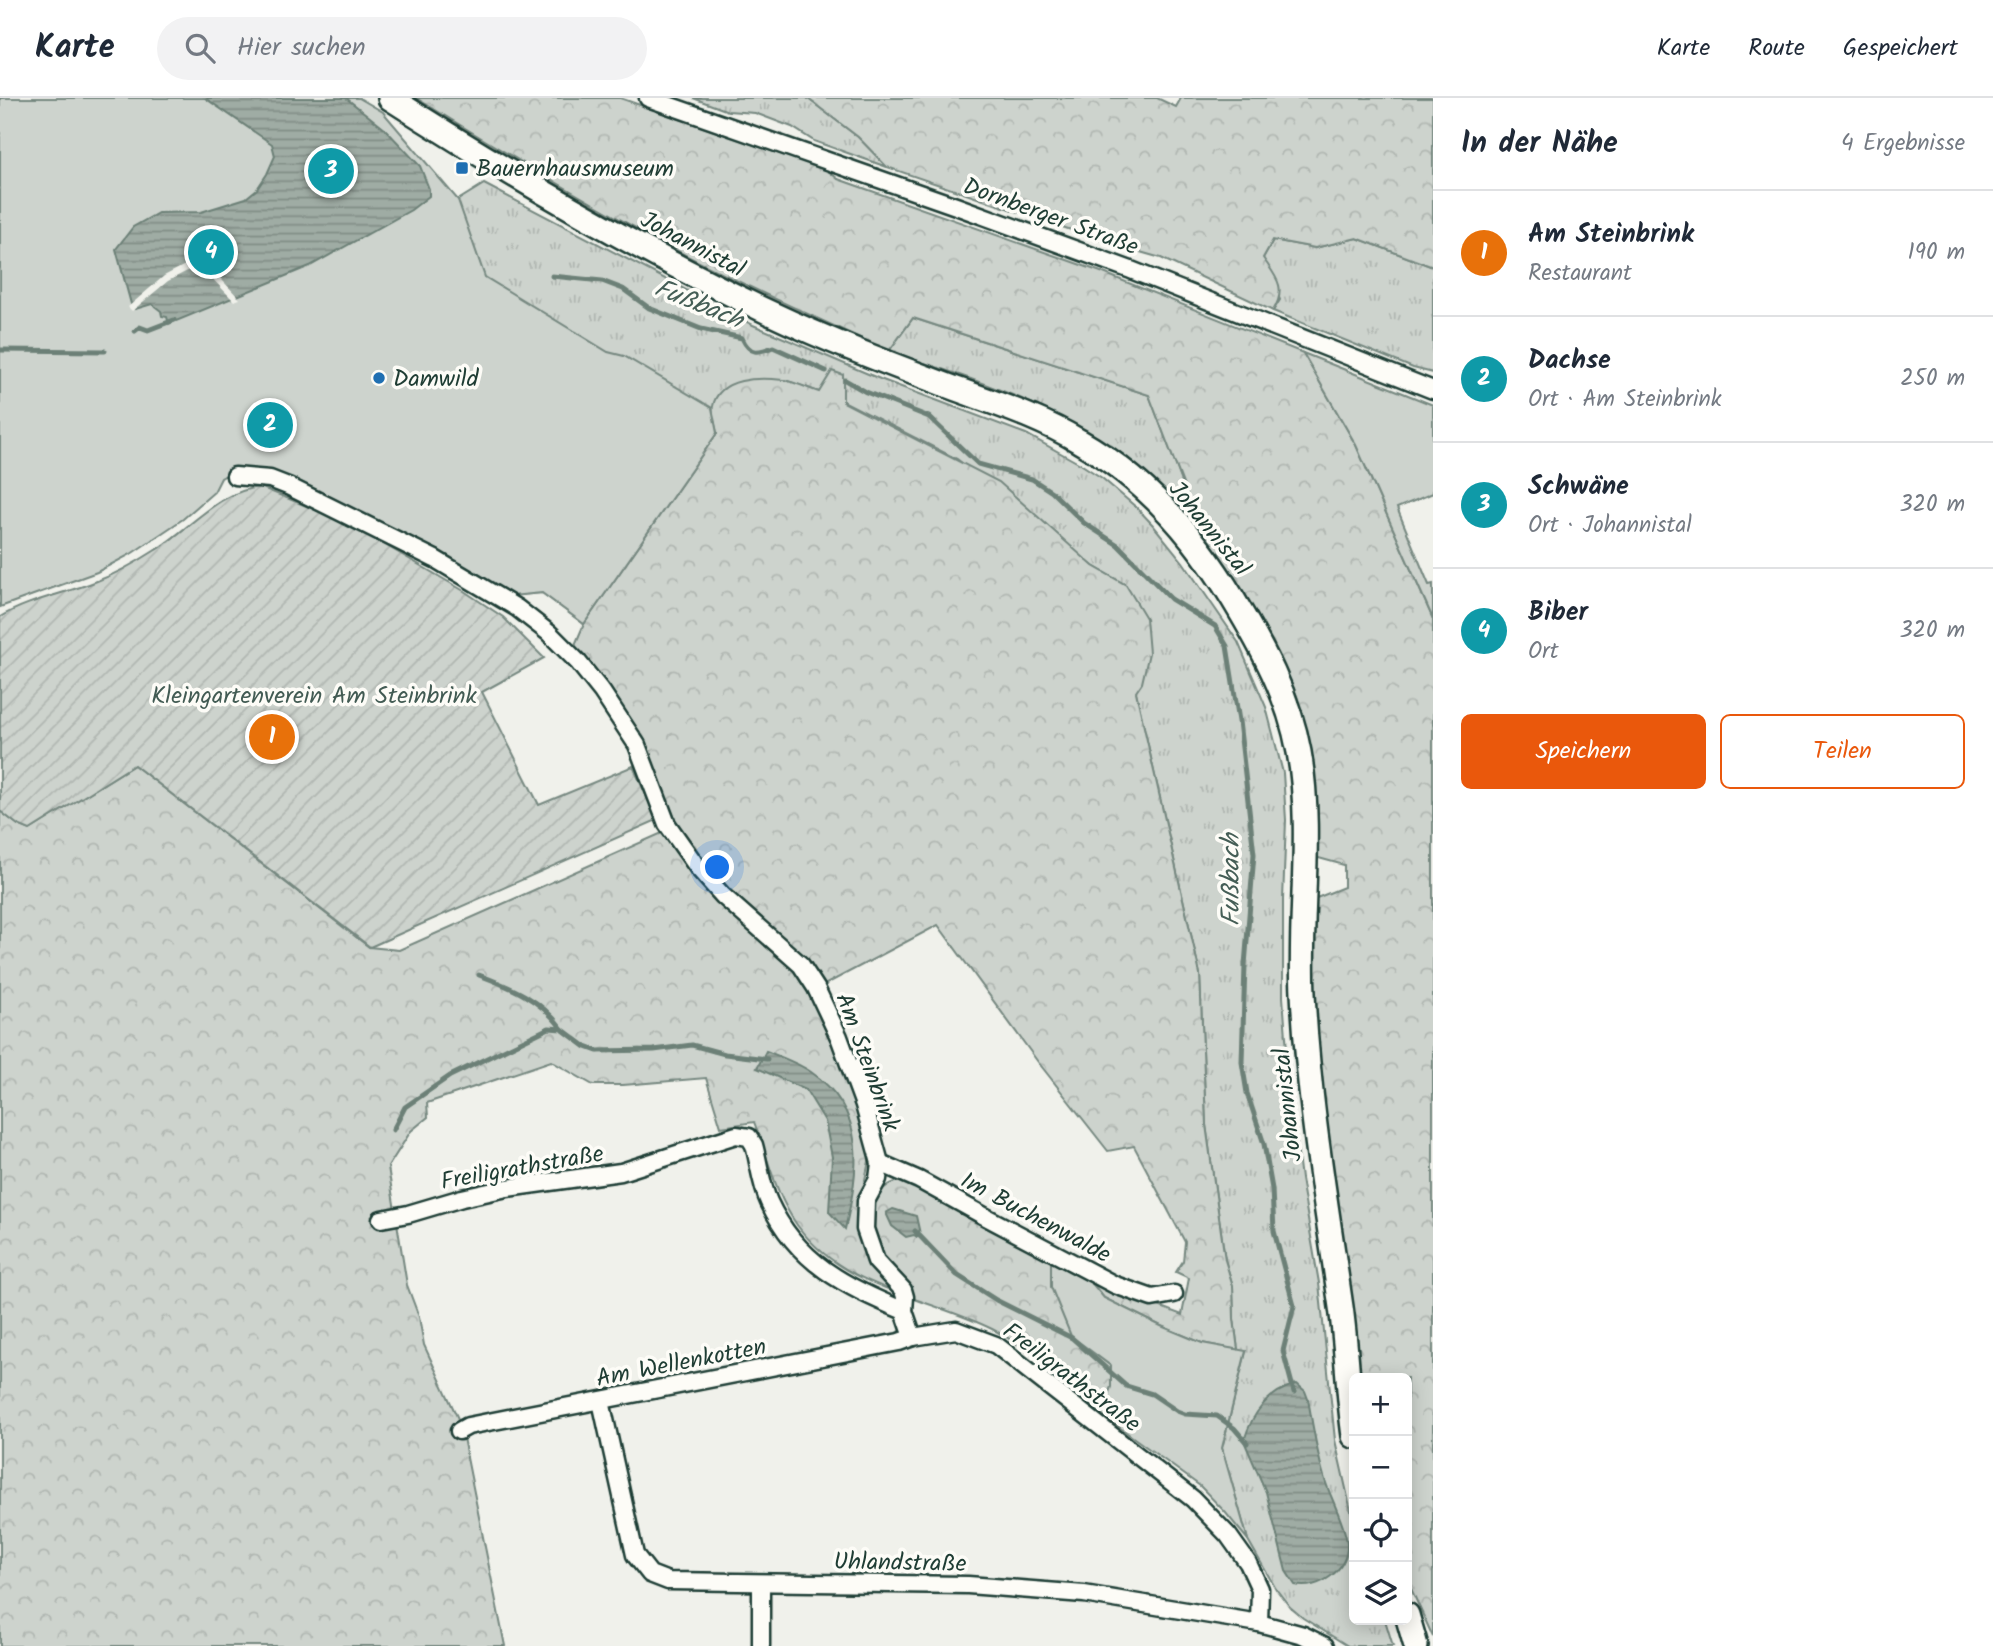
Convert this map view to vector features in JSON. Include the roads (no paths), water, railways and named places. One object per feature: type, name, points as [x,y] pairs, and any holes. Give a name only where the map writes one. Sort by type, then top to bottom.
[{"type":"main road","name":"Johannistal","points":[[390,98],[515,177],[650,252],[744,300],[849,349],[1028,416],[1077,439],[1151,495],[1176,521],[1214,570],[1271,666],[1299,751],[1303,803],[1303,987],[1306,1046],[1319,1167],[1343,1324],[1349,1385]]},
{"type":"main road","points":[[1410,1625],[1416,1646]]},
{"type":"street","name":"Dornberger Straße","points":[[648,98],[1106,261],[1433,390]]},
{"type":"street","name":"Am Steinbrink","points":[[235,476],[270,480],[288,486],[435,559],[517,608],[549,633],[578,662],[602,692],[637,745],[667,824],[698,868],[723,896],[785,948],[801,965],[816,988],[839,1037],[864,1105],[880,1163],[878,1179],[866,1201],[866,1229],[876,1261],[903,1290],[904,1311]]},
{"type":"street","name":"Freiligrathstraße","points":[[381,1219],[507,1188],[621,1172],[743,1135],[749,1137],[754,1144],[768,1200],[789,1237],[819,1268],[860,1292],[904,1311]]},
{"type":"street","name":"Im Buchenwalde","points":[[880,1163],[919,1180],[1115,1285],[1152,1298],[1174,1294]]},
{"type":"street","points":[[904,1311],[913,1337]]},
{"type":"street","name":"Freiligrathstraße","points":[[913,1337],[956,1330],[996,1345],[1193,1499],[1228,1535],[1248,1563],[1260,1589],[1259,1623]]},
{"type":"street","name":"Am Wellenkotten","points":[[459,1431],[468,1426],[913,1337]]},
{"type":"street","name":"Uhlandstraße","points":[[601,1401],[629,1539],[635,1555],[650,1574],[668,1581],[1026,1588],[1084,1594],[1259,1623],[1303,1635],[1325,1646]]},
{"type":"street","points":[[761,1583],[761,1646]]},
{"type":"waterway","name":"Fußbach","points":[[552,276],[602,281],[623,289],[649,308],[701,329],[742,338],[751,350],[773,347],[826,371]]},
{"type":"waterway","points":[[135,331],[140,327],[148,330],[174,320]]},
{"type":"waterway","points":[[0,350],[105,351]]},
{"type":"waterway","name":"Fußbach","points":[[845,380],[866,392],[929,417],[978,464],[1032,479],[1052,492],[1084,523],[1118,545],[1171,599],[1215,626],[1227,646],[1239,721],[1254,854],[1245,965],[1242,1062],[1247,1093],[1264,1144],[1272,1189],[1274,1231],[1294,1306],[1283,1351],[1294,1392]]},
{"type":"waterway","points":[[479,975],[535,1002],[562,1029]]},
{"type":"waterway","points":[[393,1130],[405,1107],[450,1076],[549,1028],[562,1029],[586,1047],[597,1051],[654,1050],[692,1045],[725,1054],[767,1059]]},
{"type":"waterway","points":[[915,1231],[957,1275],[996,1300],[1072,1338],[1126,1386],[1152,1394],[1185,1414],[1217,1416],[1234,1428],[1247,1443]]},
{"type":"place","name":"Bauernhausmuseum","points":[[462,168]]},
{"type":"place","name":"Schwäne","points":[[331,171]]},
{"type":"place","name":"Biber","points":[[211,252]]},
{"type":"place","name":"Damwild","points":[[379,378]]},
{"type":"place","name":"Dachse","points":[[270,425]]},
{"type":"place","name":"Am Steinbrink","points":[[272,737]]},
{"type":"park label","name":"Kleingartenverein Am Steinbrink","points":[[314,695]]}]
